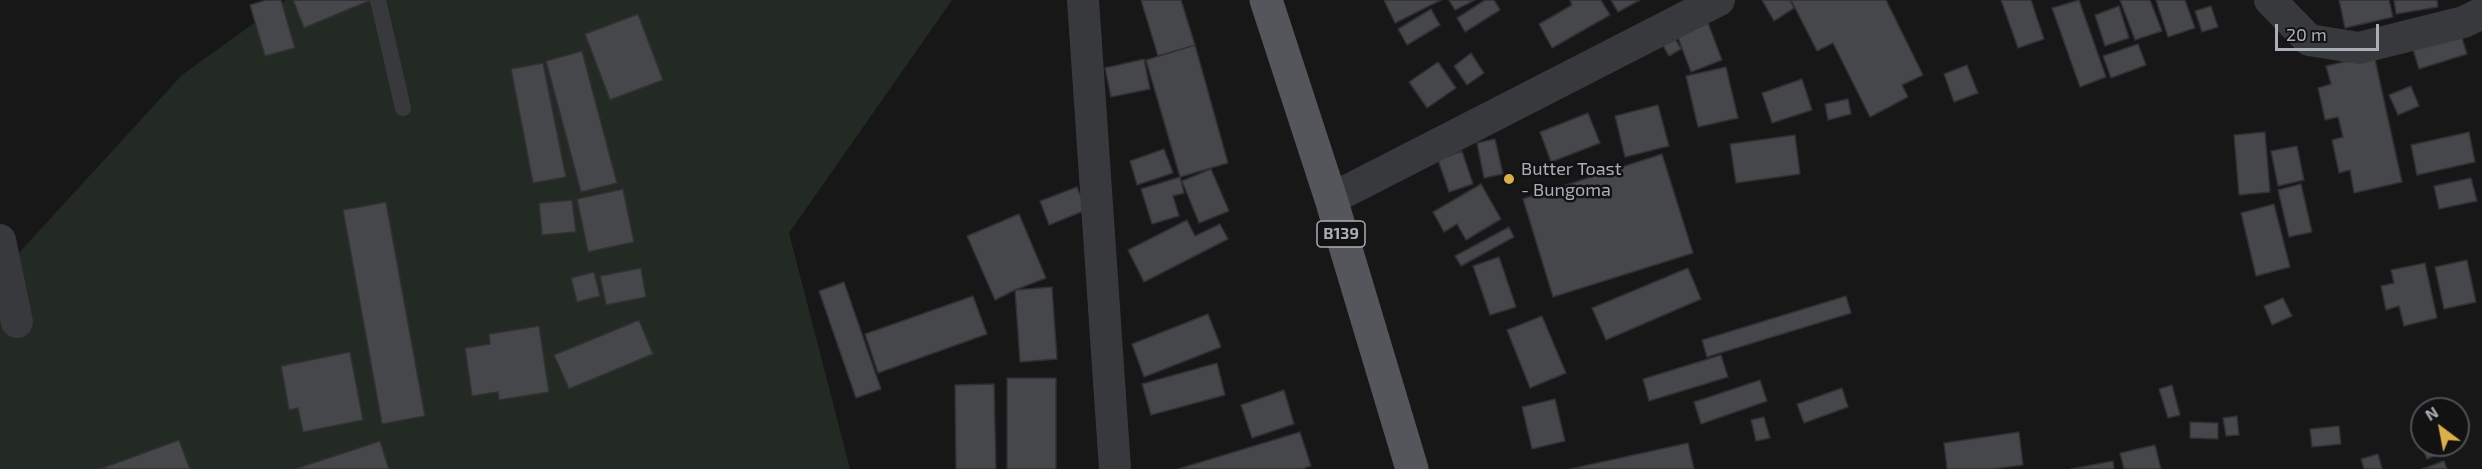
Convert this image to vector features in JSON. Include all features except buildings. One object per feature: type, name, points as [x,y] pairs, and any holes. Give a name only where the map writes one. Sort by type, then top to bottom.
[{"type":"main road","name":"B139","points":[[1266,0],[1331,199],[1412,469]]},
{"type":"street","points":[[1083,0],[1115,469]]},
{"type":"street","points":[[1331,199],[1719,0]]},
{"type":"street","points":[[2270,0],[2309,40],[2359,48],[2464,22],[2482,13]]},
{"type":"street","points":[[0,240],[17,322]]},
{"type":"lane","points":[[378,0],[403,108]]},
{"type":"shaded area","points":[[286,0],[952,0],[789,233],[850,469],[0,469],[0,290],[6,267],[182,75]]},
{"type":"place","name":"Butter Toast - Bungoma","points":[[1509,179]]}]
